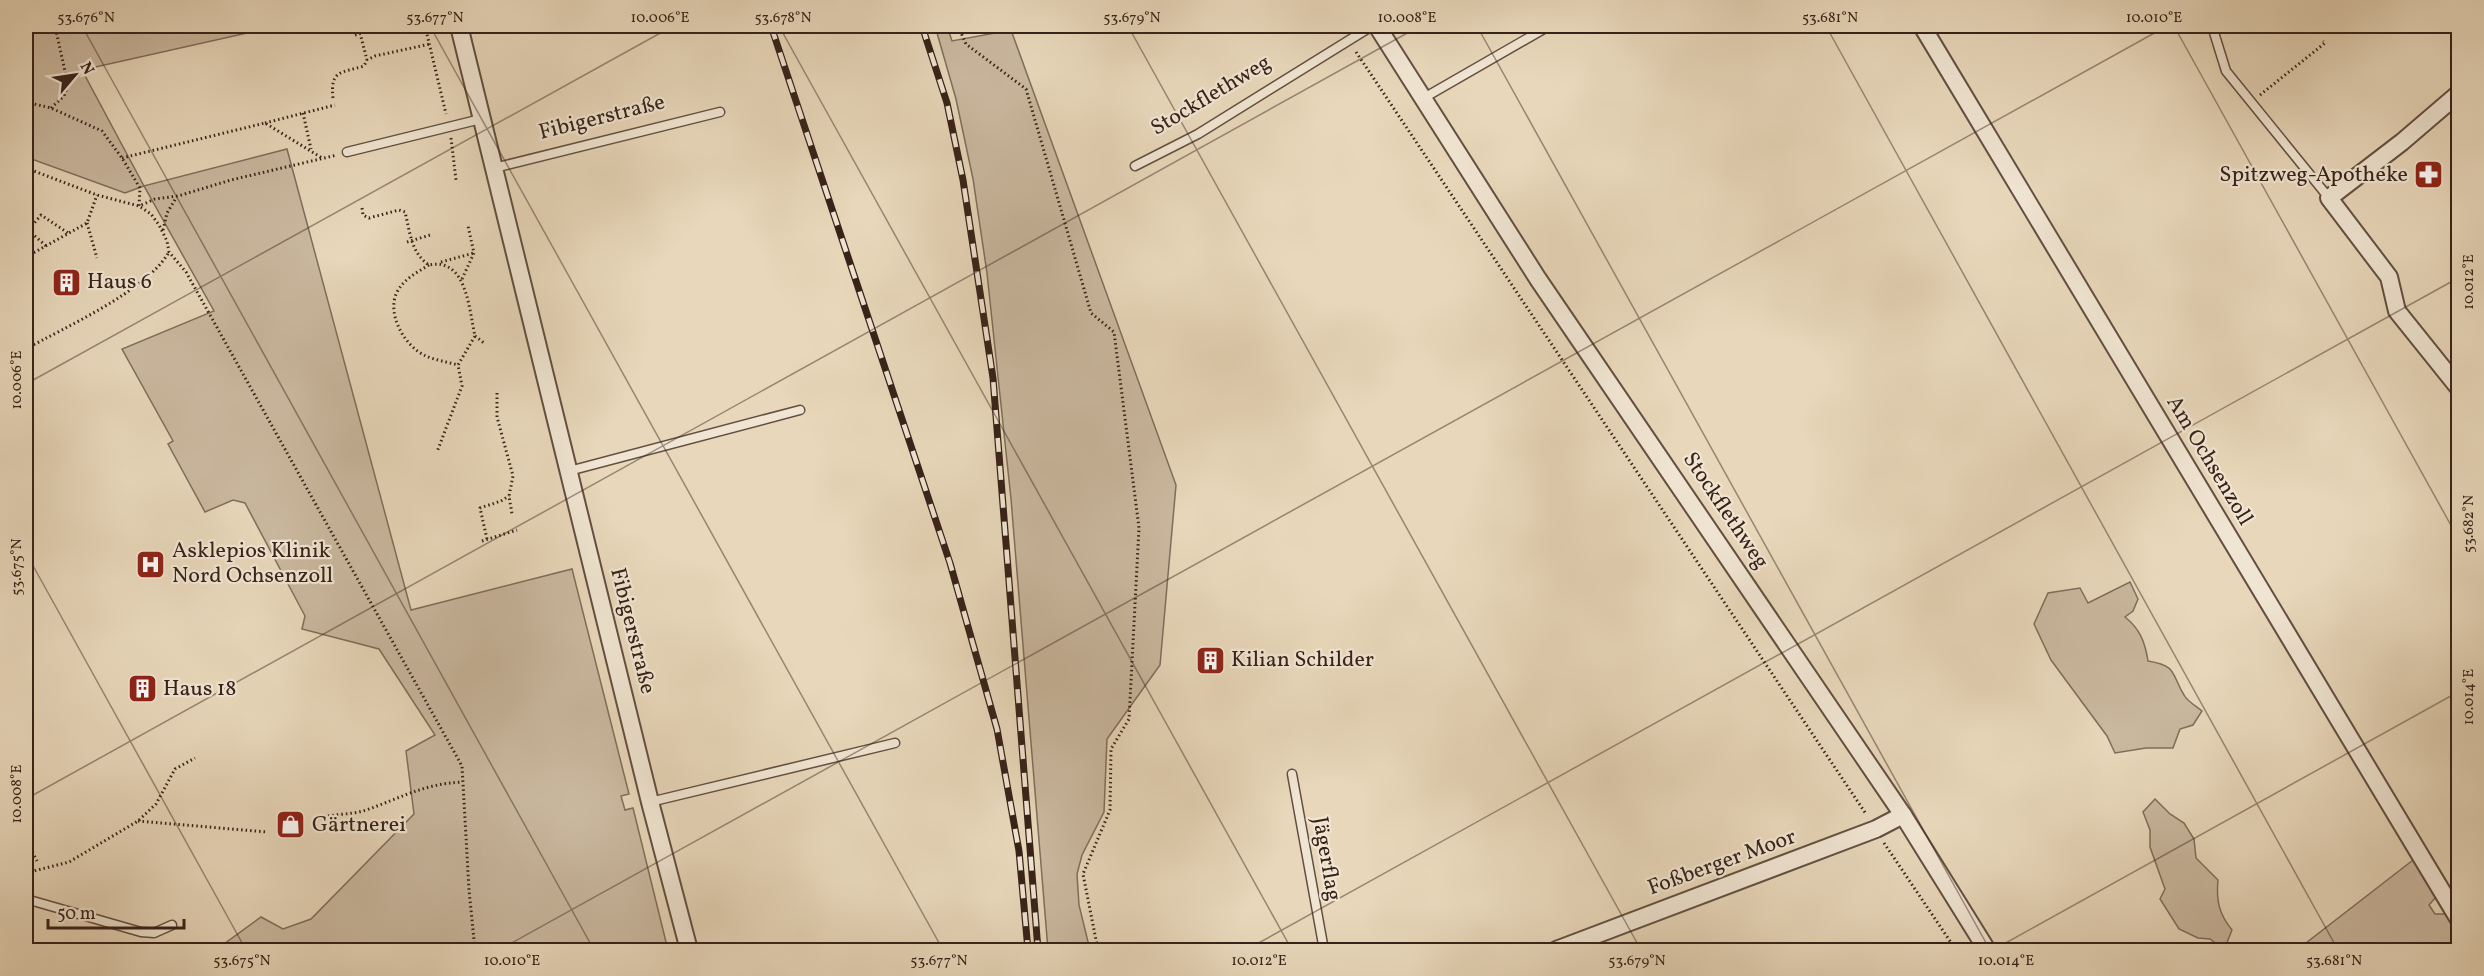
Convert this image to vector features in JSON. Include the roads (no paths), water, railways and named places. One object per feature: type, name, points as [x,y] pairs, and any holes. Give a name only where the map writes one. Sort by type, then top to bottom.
[{"type":"street","name":"Fibigerstraße","points":[[459,26],[650,802],[689,951]]},
{"type":"street","name":"Stockflethweg","points":[[1377,26],[1538,279],[1903,814],[1987,951]]},
{"type":"street","name":"Am Ochsenzoll","points":[[1922,26],[2458,918]]},
{"type":"street","points":[[2458,94],[2410,136],[2329,198],[2388,277],[2397,311],[2458,387]]},
{"type":"street","name":"Foßberger Moor","points":[[1556,951],[1584,945],[1876,830],[1903,814]]},
{"type":"lane","name":"Stockflethweg","points":[[1135,166],[1198,134],[1347,39],[1372,26]]},
{"type":"lane","points":[[1422,99],[1549,26]]},
{"type":"lane","points":[[2212,26],[2226,71],[2329,198]]},
{"type":"lane","name":"Fibigerstraße","points":[[494,168],[720,112]]},
{"type":"lane","points":[[347,152],[482,119]]},
{"type":"lane","points":[[569,471],[801,410]]},
{"type":"lane","points":[[650,802],[895,743]]},
{"type":"lane","name":"Jägerflag","points":[[1292,774],[1324,951]]},
{"type":"lane","points":[[26,899],[141,932],[154,933],[172,925]]},
{"type":"railway","points":[[771,26],[950,563],[997,729],[1019,851],[1028,950]]},
{"type":"railway","points":[[922,26],[947,103],[963,180],[993,378],[1038,950]]},
{"type":"place","name":"Spitzweg-Apotheke","points":[[2429,175]]},
{"type":"place","name":"Haus 6","points":[[66,282]]},
{"type":"place","name":"Asklepios Klinik Nord Ochsenzoll","points":[[151,564]]},
{"type":"place","name":"Kilian Schilder","points":[[1210,660]]},
{"type":"place","name":"Haus 18","points":[[142,689]]},
{"type":"place","name":"Gärtnerei","points":[[291,825]]}]
